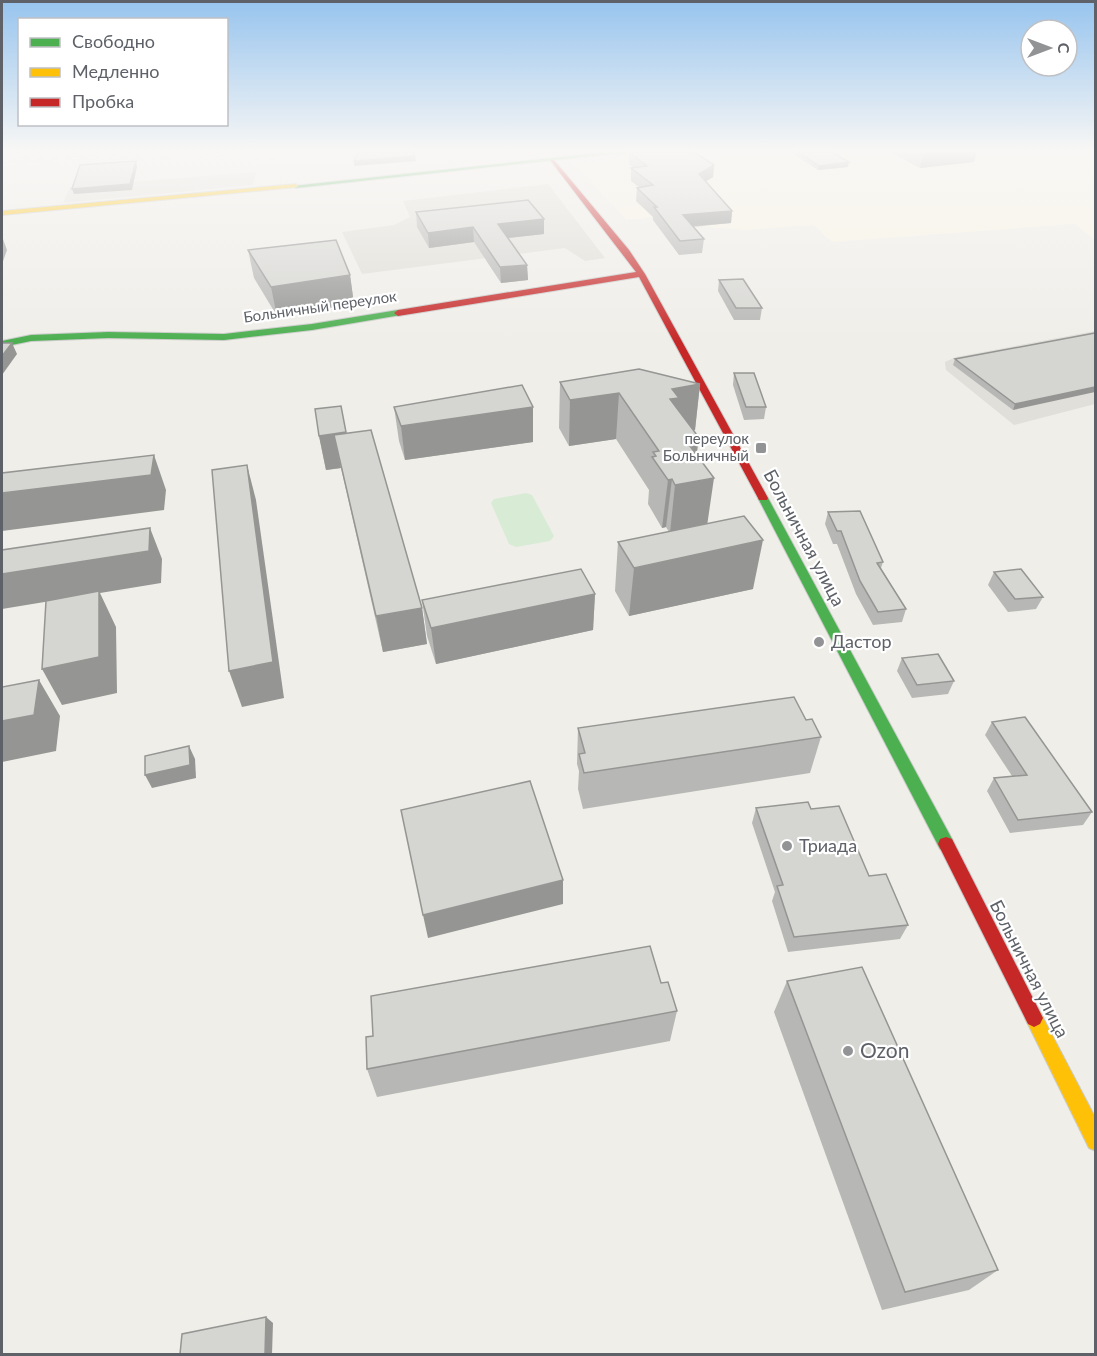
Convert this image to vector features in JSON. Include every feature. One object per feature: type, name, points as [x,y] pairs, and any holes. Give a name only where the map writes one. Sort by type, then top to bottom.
[{"type":"street","name":"Больничная улица","points":[[596,215],[641,274],[708,393],[971,893],[1095,1141]]},
{"type":"street","name":"Больничный переулок","points":[[2,344],[31,338],[108,335],[224,337],[312,327],[641,274]]},
{"type":"shaded area","points":[[409,215],[572,215],[605,258],[585,261],[565,248],[362,274],[342,232],[394,225],[410,217]]},
{"type":"shaded area","points":[[622,215],[669,215],[627,220]]},
{"type":"shaded area","points":[[693,215],[1095,215],[1095,240],[1075,224],[832,242],[814,225],[746,230],[706,227]]},
{"type":"shaded area","points":[[1095,331],[1095,404],[1014,425],[946,370],[945,362],[956,357]]},
{"type":"green space","points":[[526,493],[532,495],[554,536],[550,541],[516,547],[509,544],[491,503],[494,499]]},
{"type":"building","points":[[418,215],[541,215],[544,219],[498,224],[527,265],[500,267],[473,227],[428,233]]},
{"type":"building","points":[[660,215],[683,215],[704,239],[680,241]]},
{"type":"building","points":[[336,240],[350,275],[271,287],[248,250]]},
{"type":"building","points":[[743,279],[762,308],[736,308],[719,280]]},
{"type":"building","points":[[1095,333],[1095,387],[1015,404],[955,359]]},
{"type":"building","points":[[2,343],[12,343],[2,356]]},
{"type":"building","points":[[639,369],[700,384],[672,389],[679,398],[670,399],[697,435],[694,435],[698,445],[690,446],[714,478],[675,485],[672,479],[668,480],[652,457],[656,456],[653,452],[659,451],[619,393],[570,400],[560,382]]},
{"type":"building","points":[[734,373],[754,373],[766,407],[746,407]]},
{"type":"building","points":[[522,385],[533,407],[401,426],[394,407]]},
{"type":"building","points":[[341,406],[346,432],[319,436],[315,409]]},
{"type":"building","points":[[371,430],[422,608],[376,616],[334,435]]},
{"type":"building","points":[[154,455],[151,475],[2,493],[2,473]]},
{"type":"building","points":[[247,465],[273,662],[229,671],[212,470]]},
{"type":"building","points":[[860,511],[883,562],[877,563],[906,609],[878,612],[860,581],[841,531],[837,531],[828,512]]},
{"type":"building","points":[[744,516],[763,540],[634,568],[618,542]]},
{"type":"building","points":[[150,528],[149,551],[2,574],[2,550]]},
{"type":"building","points":[[581,569],[595,594],[431,628],[422,600]]},
{"type":"building","points":[[1021,569],[1043,597],[1015,599],[994,572]]},
{"type":"building","points":[[99,591],[99,657],[42,669],[46,601]]},
{"type":"building","points":[[938,654],[954,681],[917,685],[902,658]]},
{"type":"building","points":[[39,680],[34,715],[2,721],[2,687]]},
{"type":"building","points":[[794,697],[806,720],[812,719],[821,737],[584,773],[579,754],[585,753],[578,728]]},
{"type":"building","points":[[1025,717],[1092,812],[1018,820],[994,778],[1027,775],[992,722]]},
{"type":"building","points":[[189,746],[190,765],[145,775],[145,756]]},
{"type":"building","points":[[530,781],[563,880],[423,915],[401,810]]},
{"type":"building","points":[[808,802],[811,809],[839,806],[869,876],[886,874],[908,925],[794,937],[777,886],[783,885],[756,808]]},
{"type":"building","points":[[650,946],[661,983],[668,982],[677,1011],[367,1069],[366,1037],[373,1036],[371,996]]},
{"type":"building","points":[[862,967],[998,1270],[905,1292],[787,981]]},
{"type":"building","points":[[266,1317],[265,1354],[180,1354],[182,1334]]},
{"type":"traffic: fast","points":[[2,344],[31,338],[108,335],[224,337],[312,327],[398,313]]},
{"type":"traffic: fast","points":[[763,498],[946,844]]},
{"type":"traffic: slow","points":[[1034,1018],[1096,1141]]},
{"type":"traffic: jam","points":[[596,215],[641,274],[763,498]]},
{"type":"traffic: jam","points":[[398,313],[641,274]]},
{"type":"traffic: jam","points":[[946,844],[1034,1018]]},
{"type":"place","name":"переулок Больничный","points":[[761,448]]},
{"type":"place","name":"Дастор","points":[[819,642]]},
{"type":"place","name":"Триада","points":[[787,846]]},
{"type":"place","name":"Ozon","points":[[848,1051]]}]
